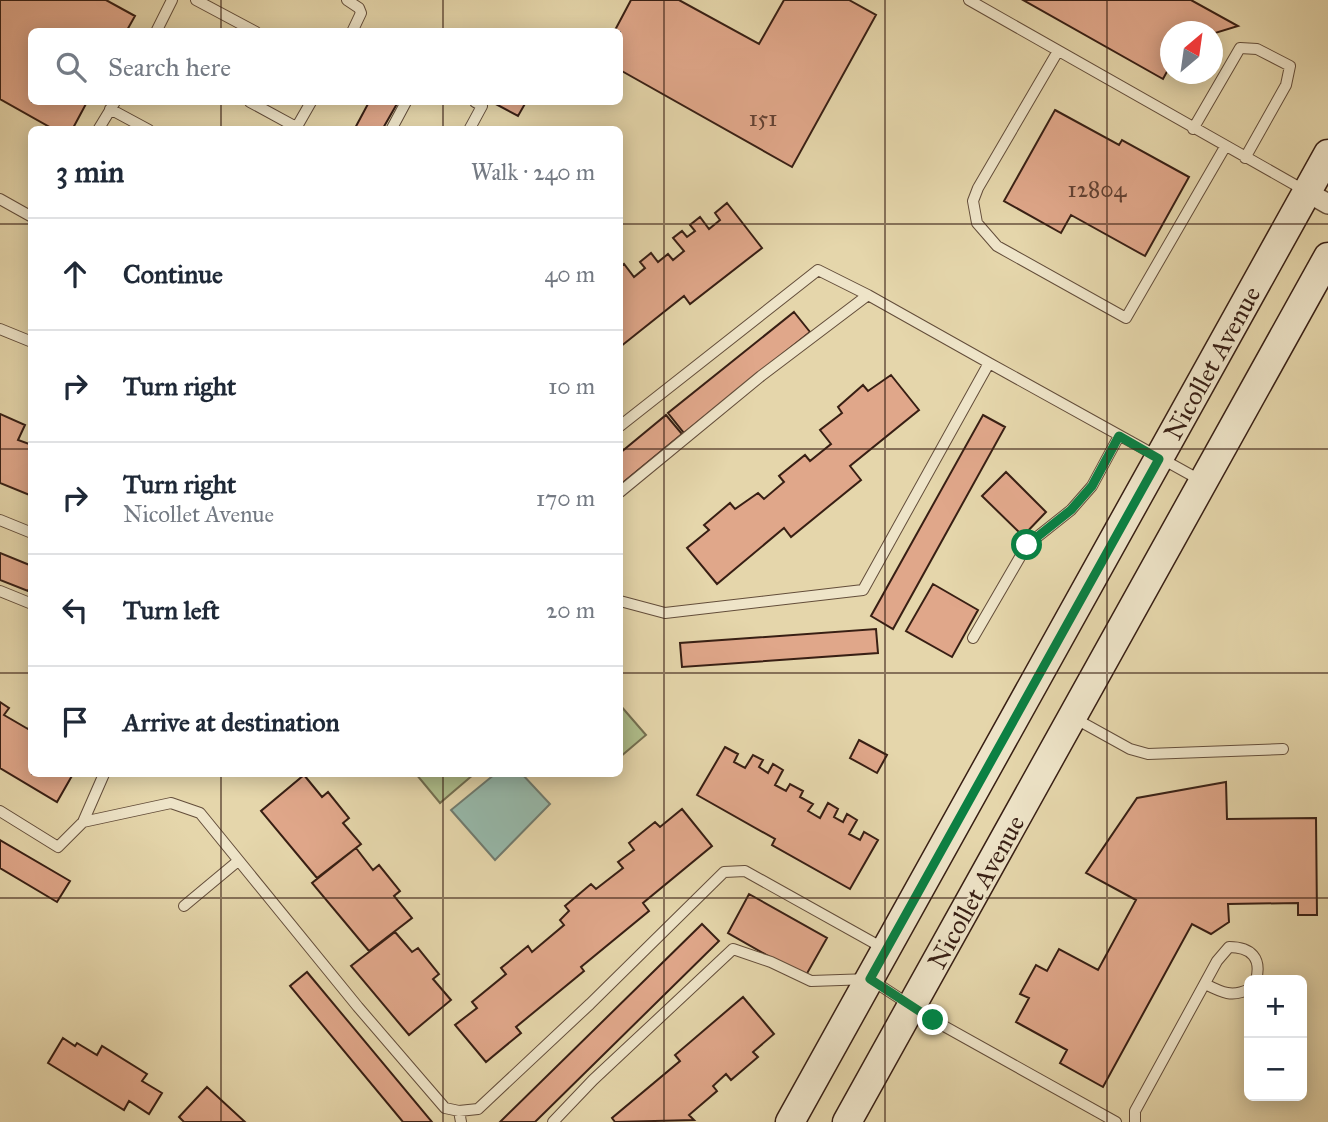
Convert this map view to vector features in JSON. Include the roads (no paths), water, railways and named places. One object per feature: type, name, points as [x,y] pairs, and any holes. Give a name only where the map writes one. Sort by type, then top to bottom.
[{"type":"main road","name":"Nicollet Avenue","points":[[790,1122],[1159,459],[1318,198],[1328,154]]},
{"type":"main road","name":"Nicollet Avenue","points":[[847,1122],[1328,257]]},
{"type":"lane","points":[[158,28],[172,0]]},
{"type":"lane","points":[[196,0],[248,28]]},
{"type":"lane","points":[[347,0],[359,8],[361,13],[354,28]]},
{"type":"lane","points":[[970,0],[1318,198]]},
{"type":"lane","points":[[1193,129],[1240,48],[1258,49],[1290,66],[1286,85],[1245,158]]},
{"type":"lane","points":[[1058,51],[973,201],[977,223],[997,246],[1126,318],[1225,146]]},
{"type":"lane","points":[[100,126],[112,105],[143,126]]},
{"type":"lane","points":[[255,105],[292,126]]},
{"type":"lane","points":[[297,126],[309,105]]},
{"type":"lane","points":[[393,126],[404,105]]},
{"type":"lane","points":[[471,126],[480,105]]},
{"type":"lane","points":[[0,199],[28,215]]},
{"type":"lane","points":[[623,424],[818,270],[868,295],[1203,482]]},
{"type":"lane","points":[[623,490],[761,376],[868,295]]},
{"type":"lane","points":[[0,328],[28,340]]},
{"type":"lane","points":[[623,602],[665,613],[863,590],[989,363]]},
{"type":"lane","points":[[973,638],[1027,545],[1071,510],[1092,486],[1119,436]]},
{"type":"lane","points":[[0,520],[28,531]]},
{"type":"lane","points":[[0,591],[28,602]]},
{"type":"lane","points":[[1073,718],[1130,750],[1148,754],[1283,749]]},
{"type":"lane","points":[[0,811],[58,846],[83,822],[103,777]]},
{"type":"lane","points":[[83,822],[171,803],[200,813],[358,1007],[445,1108],[460,1117],[478,1109],[724,872],[745,871],[886,950]]},
{"type":"lane","points":[[184,906],[239,861]]},
{"type":"lane","points":[[1135,1122],[1135,1111],[1217,961],[1229,947],[1243,947],[1254,956],[1259,967],[1257,975]]},
{"type":"lane","points":[[553,1122],[593,1080],[733,949],[771,962],[811,981],[870,979],[1115,1122]]},
{"type":"lane","points":[[1205,984],[1221,992],[1238,995],[1244,992]]}]
